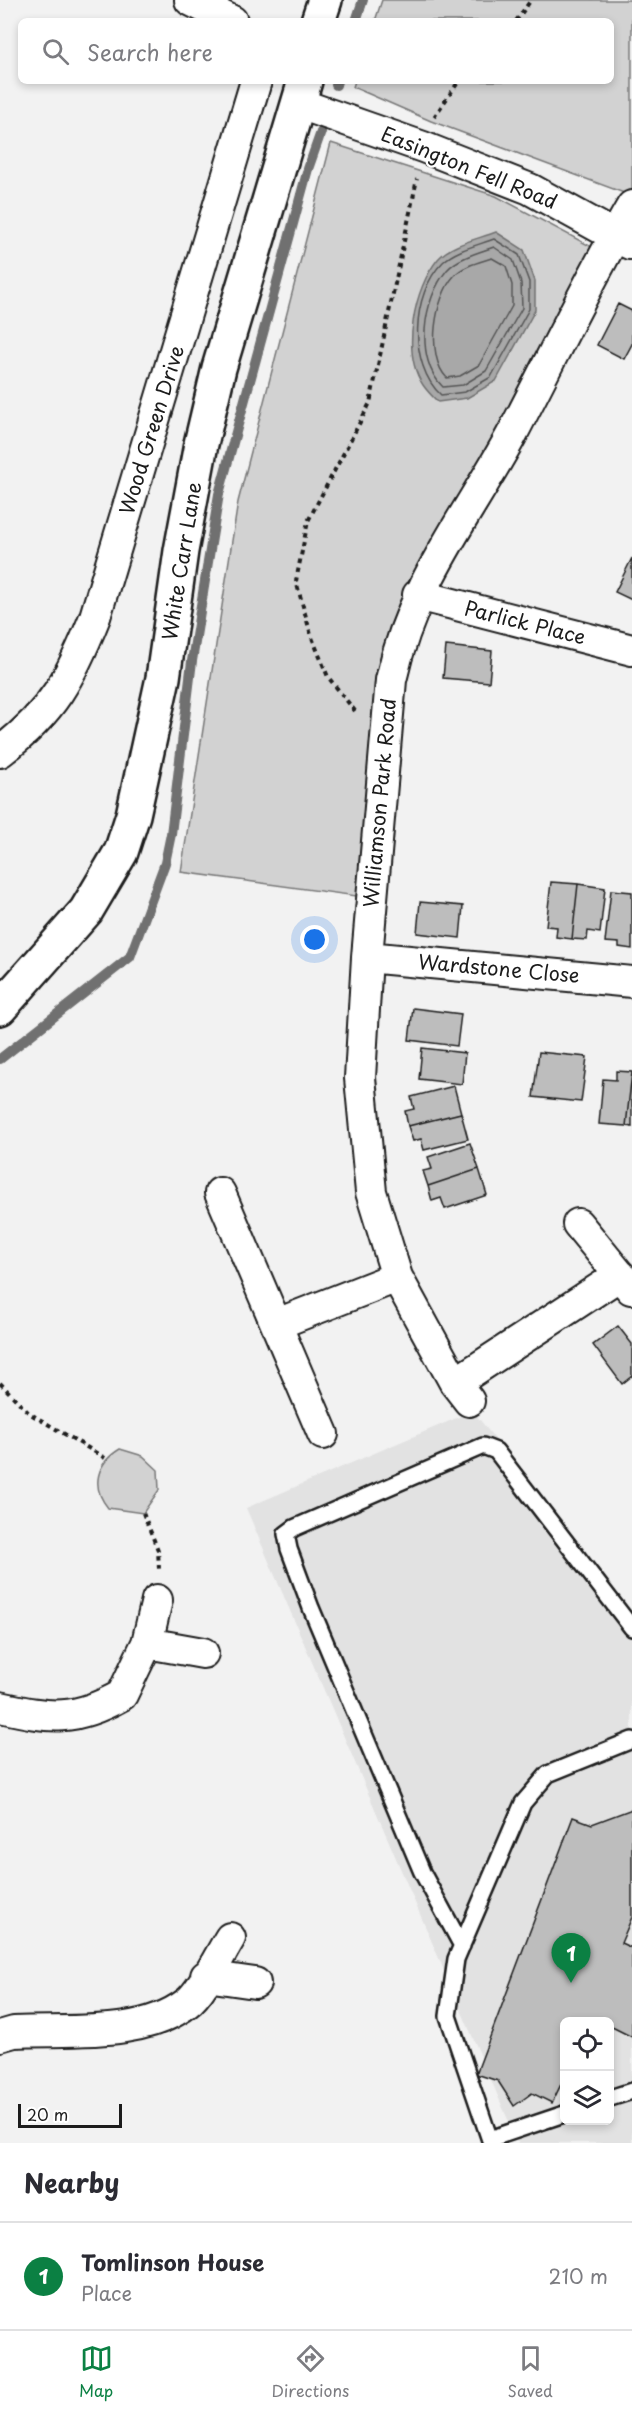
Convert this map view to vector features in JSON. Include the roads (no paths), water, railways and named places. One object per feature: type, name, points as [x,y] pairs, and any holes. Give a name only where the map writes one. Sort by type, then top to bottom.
[{"type":"street","points":[[190,0],[226,18]]},
{"type":"street","points":[[319,18],[325,0]]},
{"type":"street","name":"Wood Green Drive","points":[[0,752],[20,737],[54,701],[79,657],[95,617],[255,84]]},
{"type":"street","name":"Easington Fell Road","points":[[302,93],[423,147],[530,189],[623,240]]},
{"type":"street","name":"White Carr Lane","points":[[0,1008],[86,911],[121,852],[133,815],[163,678],[181,551],[203,433],[219,368],[302,93]]},
{"type":"street","name":"Williamson Park Road","points":[[626,1283],[462,1392],[397,1277],[371,1192],[360,1078],[367,957],[386,729],[391,680],[400,642],[418,595],[623,240],[632,206]]},
{"type":"street","name":"Parlick Place","points":[[418,595],[632,650]]},
{"type":"street","name":"Wardstone Close","points":[[367,957],[632,982]]},
{"type":"street","points":[[220,1193],[323,1434]]},
{"type":"street","points":[[578,1224],[626,1283]]},
{"type":"street","points":[[277,1324],[397,1277]]},
{"type":"street","points":[[0,1707],[47,1717],[77,1714],[122,1695],[147,1643],[157,1600]]},
{"type":"street","points":[[147,1643],[203,1653]]},
{"type":"street","points":[[0,2036],[14,2032],[129,2029],[160,2019],[189,2002],[230,1938]]},
{"type":"street","points":[[206,1976],[255,1983]]},
{"type":"lane","points":[[462,1946],[422,1872],[311,1608],[286,1534],[294,1528],[483,1446],[489,1446],[496,1451],[632,1628]]},
{"type":"lane","points":[[560,2115],[490,2141],[448,2016],[456,1959],[523,1803],[548,1774],[632,1740]]},
{"type":"lane","points":[[614,2096],[632,2091]]},
{"type":"water","points":[[496,232],[524,250],[535,281],[535,310],[496,381],[467,398],[438,402],[423,385],[416,371],[413,355],[413,320],[422,286],[443,254],[457,246]]},
{"type":"waterway","points":[[357,18],[363,0]]},
{"type":"waterway","points":[[0,1059],[130,957],[165,863],[171,834],[192,661],[219,494],[308,169],[321,132]]},
{"type":"place","name":"Tomlinson House","points":[[571,1983]]}]
